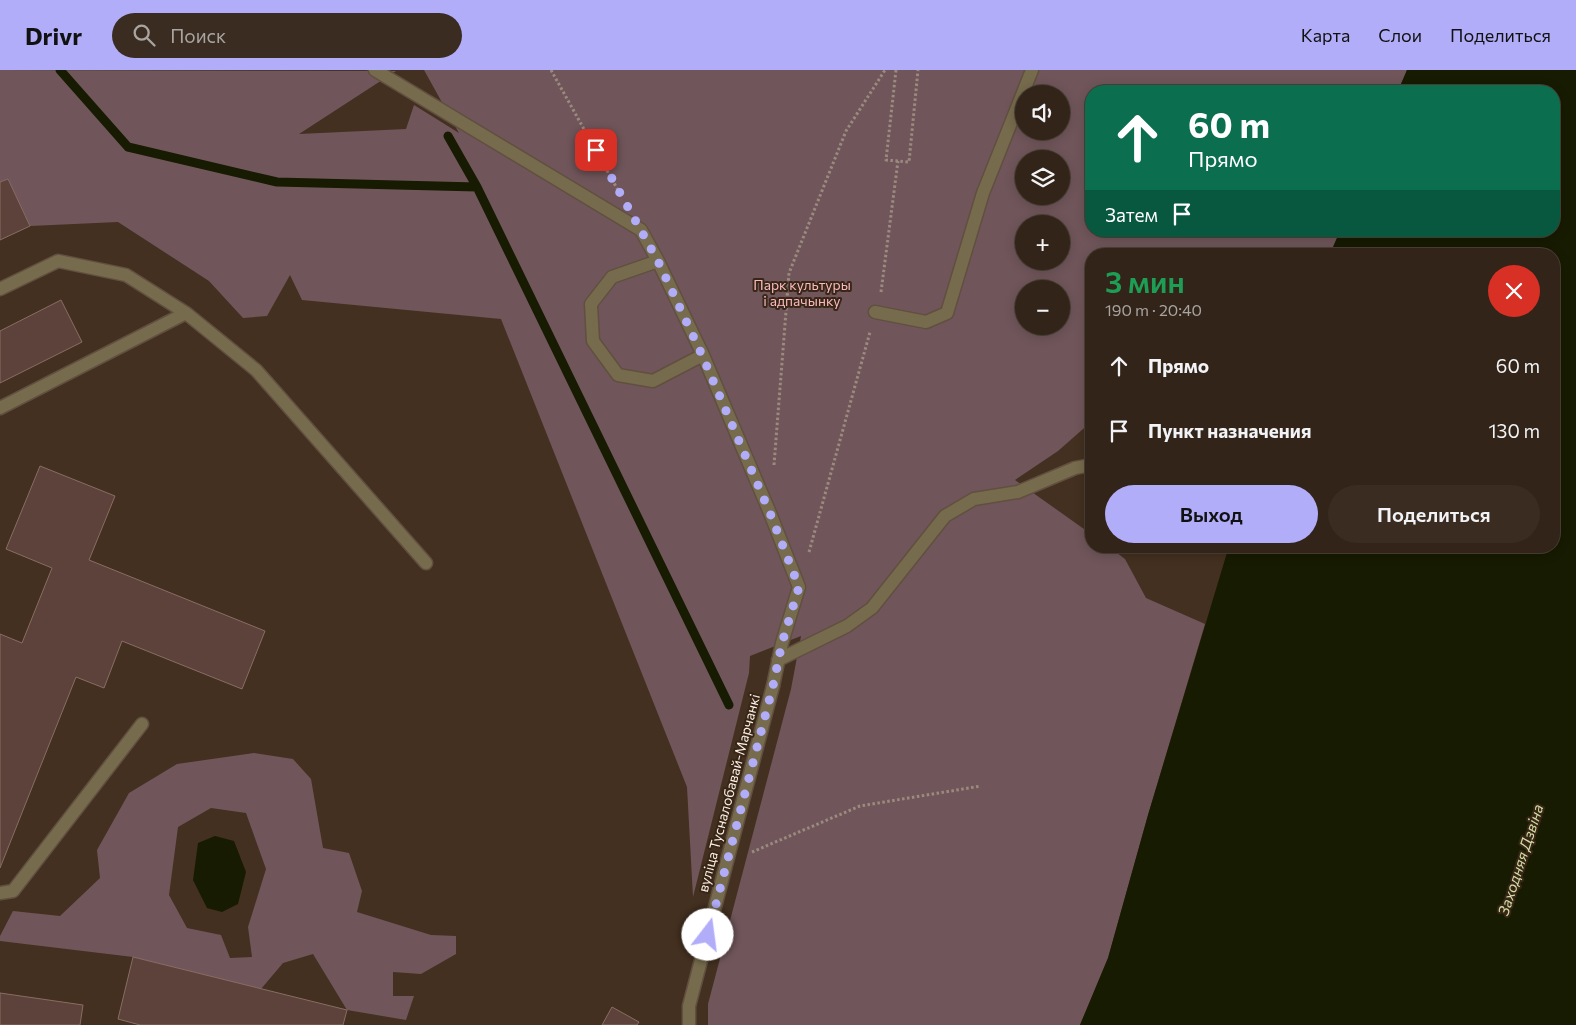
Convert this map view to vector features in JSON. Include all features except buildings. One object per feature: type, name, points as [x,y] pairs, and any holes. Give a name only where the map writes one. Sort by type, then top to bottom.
[{"type":"street","points":[[375,70],[641,230],[658,261],[702,355],[770,513],[799,587]]},
{"type":"street","points":[[875,312],[926,322],[947,313],[983,193],[1032,70]]},
{"type":"street","points":[[0,289],[58,261],[126,275],[186,313],[256,370],[426,563]]},
{"type":"street","points":[[658,261],[612,277],[591,304],[593,342],[618,375],[653,381],[702,355]]},
{"type":"street","points":[[0,408],[186,313]]},
{"type":"street","points":[[778,660],[847,626],[872,608],[945,516],[974,499],[1018,492],[1085,466]]},
{"type":"street","name":"вуліца Тусналобавай-Марчанкі","points":[[689,1025],[689,1006],[773,686],[778,660],[799,587]]},
{"type":"street","points":[[0,893],[13,891],[142,724]]},
{"type":"path","points":[[551,70],[622,197]]},
{"type":"path","points":[[773,474],[789,273],[846,131],[885,70]]},
{"type":"path","points":[[896,70],[886,160],[909,162],[918,70]]},
{"type":"path","points":[[799,587],[882,289],[898,161]]},
{"type":"path","points":[[726,864],[860,806],[981,786]]},
{"type":"green space","name":"Парк культуры і адпачынку","points":[[0,70],[396,71],[299,134],[406,129],[414,105],[459,133],[424,70],[1407,70],[1401,85],[1085,85],[1085,237],[1337,237],[1333,248],[1085,248],[1085,427],[1058,451],[1015,480],[1085,530],[1085,553],[1117,553],[1125,559],[1146,598],[1205,624],[1108,958],[1080,1025],[708,1025],[708,1004],[791,689],[801,636],[750,656],[749,673],[693,897],[687,787],[501,319],[302,300],[290,275],[267,316],[243,318],[209,281],[118,222],[30,226],[8,179],[0,182]]},
{"type":"green space","points":[[254,753],[293,759],[311,779],[323,848],[349,853],[362,891],[357,912],[431,935],[456,936],[456,954],[421,974],[393,972],[393,996],[414,996],[406,1020],[347,1010],[313,954],[283,963],[261,989],[133,957],[0,941],[0,936],[13,911],[60,916],[100,878],[97,850],[129,793],[177,764]],"holes":[[[211,808],[246,813],[266,869],[248,927],[252,957],[230,958],[221,935],[187,928],[169,895],[178,827]]]},
{"type":"water","name":"Заходняя Дзвіна","points":[[1407,70],[1576,70],[1576,1025],[1080,1025],[1108,958],[1148,815],[1227,553],[1560,553],[1560,248],[1333,248],[1337,237],[1560,237],[1560,85],[1401,85]]},
{"type":"water","points":[[215,836],[234,841],[246,872],[238,904],[222,912],[207,908],[193,880],[198,843]]},
{"type":"waterway","points":[[60,70],[128,147],[277,182],[477,187],[729,705]]},
{"type":"waterway","points":[[448,136],[477,187]]},
{"type":"route","points":[[596,150],[658,261],[702,355],[770,513],[799,587],[782,643],[773,686],[708,935]]}]
